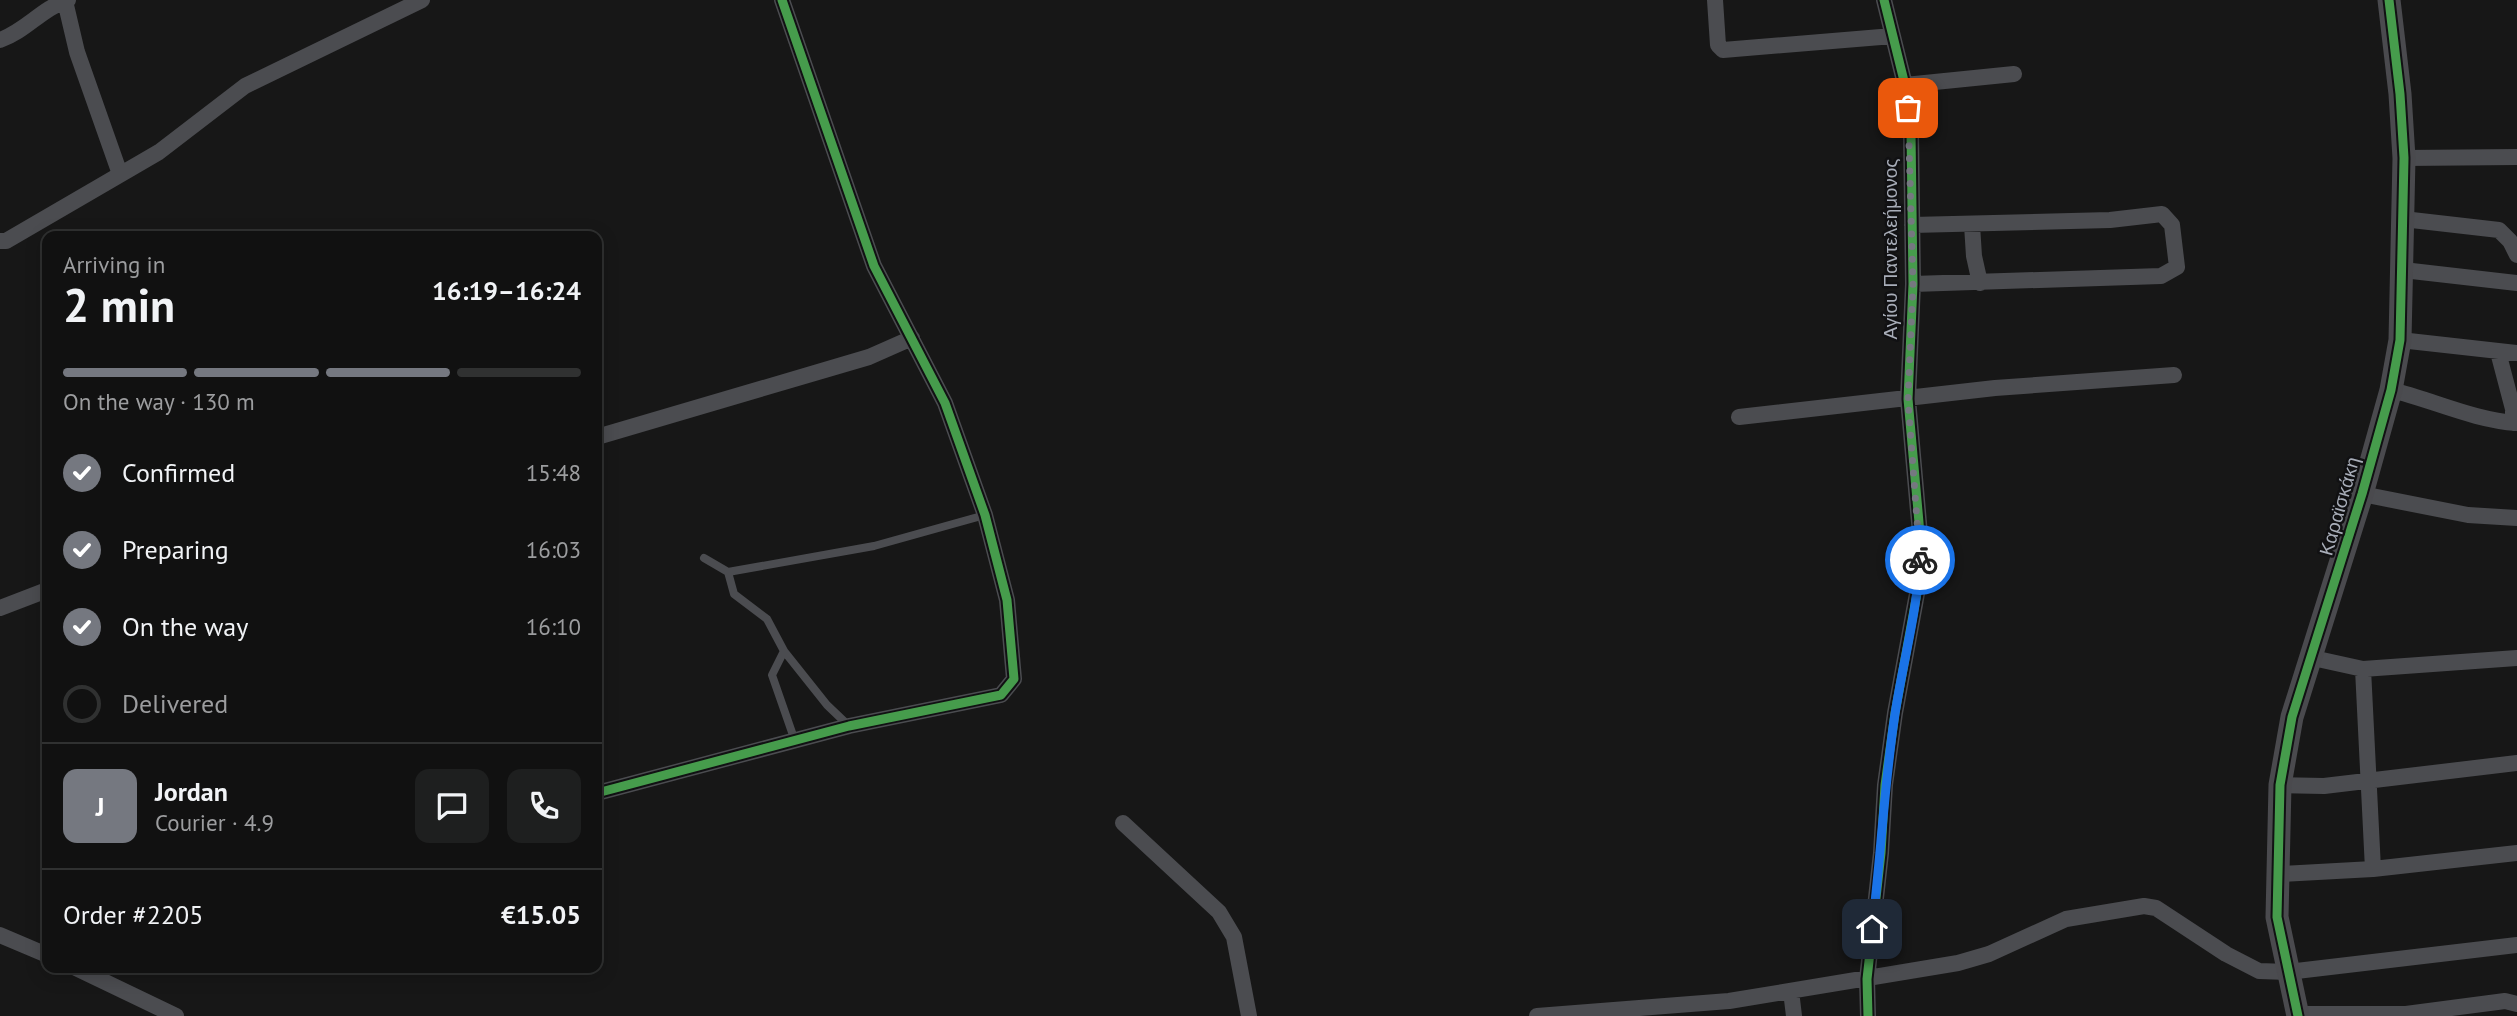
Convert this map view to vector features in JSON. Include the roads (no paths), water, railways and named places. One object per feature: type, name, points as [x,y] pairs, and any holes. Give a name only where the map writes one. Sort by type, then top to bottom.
[{"type":"street","points":[[0,40],[16,34],[50,5],[66,0],[78,52],[120,174]]},
{"type":"street","points":[[0,241],[6,241],[178,139],[221,101],[245,86],[422,0]]},
{"type":"street","points":[[602,792],[849,726],[1001,695],[1011,687],[1013,649],[1007,600],[985,515],[945,403],[874,267],[782,0]]},
{"type":"street","points":[[1716,0],[1718,45],[1723,50],[1893,36]]},
{"type":"street","name":"Αγίου Παντελεήμονος","points":[[1868,1016],[1867,979],[1895,713],[1918,588],[1921,545],[1908,400],[1913,284],[1911,132],[1905,85],[1884,0]]},
{"type":"street","name":"Καραϊσκάκη","points":[[2297,1015],[2277,917],[2280,785],[2292,717],[2313,658],[2362,494],[2391,390],[2400,340],[2403,158],[2400,94],[2389,0]]},
{"type":"street","points":[[1905,85],[2014,74]]},
{"type":"street","points":[[2403,158],[2517,157]]},
{"type":"street","points":[[1912,225],[2110,220],[2162,214],[2172,225],[2177,267],[2161,276],[1913,284]]},
{"type":"street","points":[[2403,219],[2498,230],[2510,241],[2517,255]]},
{"type":"street","points":[[1972,225],[1974,257],[1980,282]]},
{"type":"street","points":[[2403,270],[2517,283]]},
{"type":"street","points":[[602,436],[869,357],[912,338]]},
{"type":"street","points":[[2400,340],[2517,353]]},
{"type":"street","points":[[2391,390],[2428,399],[2458,411],[2515,423],[2498,352]]},
{"type":"street","points":[[1739,417],[1908,400],[1995,388],[2174,376]]},
{"type":"street","points":[[2362,494],[2459,514],[2517,518]]},
{"type":"street","points":[[0,608],[42,592]]},
{"type":"street","points":[[2313,658],[2363,669],[2517,658]]},
{"type":"street","points":[[2363,669],[2373,869]]},
{"type":"street","points":[[2280,785],[2324,786],[2517,763]]},
{"type":"street","points":[[1123,823],[1219,912],[1237,946],[1249,1016]]},
{"type":"street","points":[[2280,874],[2373,869],[2517,853]]},
{"type":"street","points":[[1537,1016],[1606,1009],[1671,1007],[1791,991],[1958,963],[1989,954],[2066,919],[2144,906],[2156,908],[2226,954],[2259,971],[2288,972],[2517,945]]},
{"type":"street","points":[[0,935],[42,950]]},
{"type":"street","points":[[86,973],[168,1013]]},
{"type":"street","points":[[1791,991],[1794,1016]]},
{"type":"street","points":[[2297,1015],[2395,1014],[2505,1001],[2517,1004]]},
{"type":"lane","points":[[704,558],[728,572],[874,546],[985,515]]},
{"type":"lane","points":[[728,572],[734,594],[767,619],[784,651],[827,705],[849,726]]},
{"type":"lane","points":[[784,651],[772,675],[795,741]]}]
